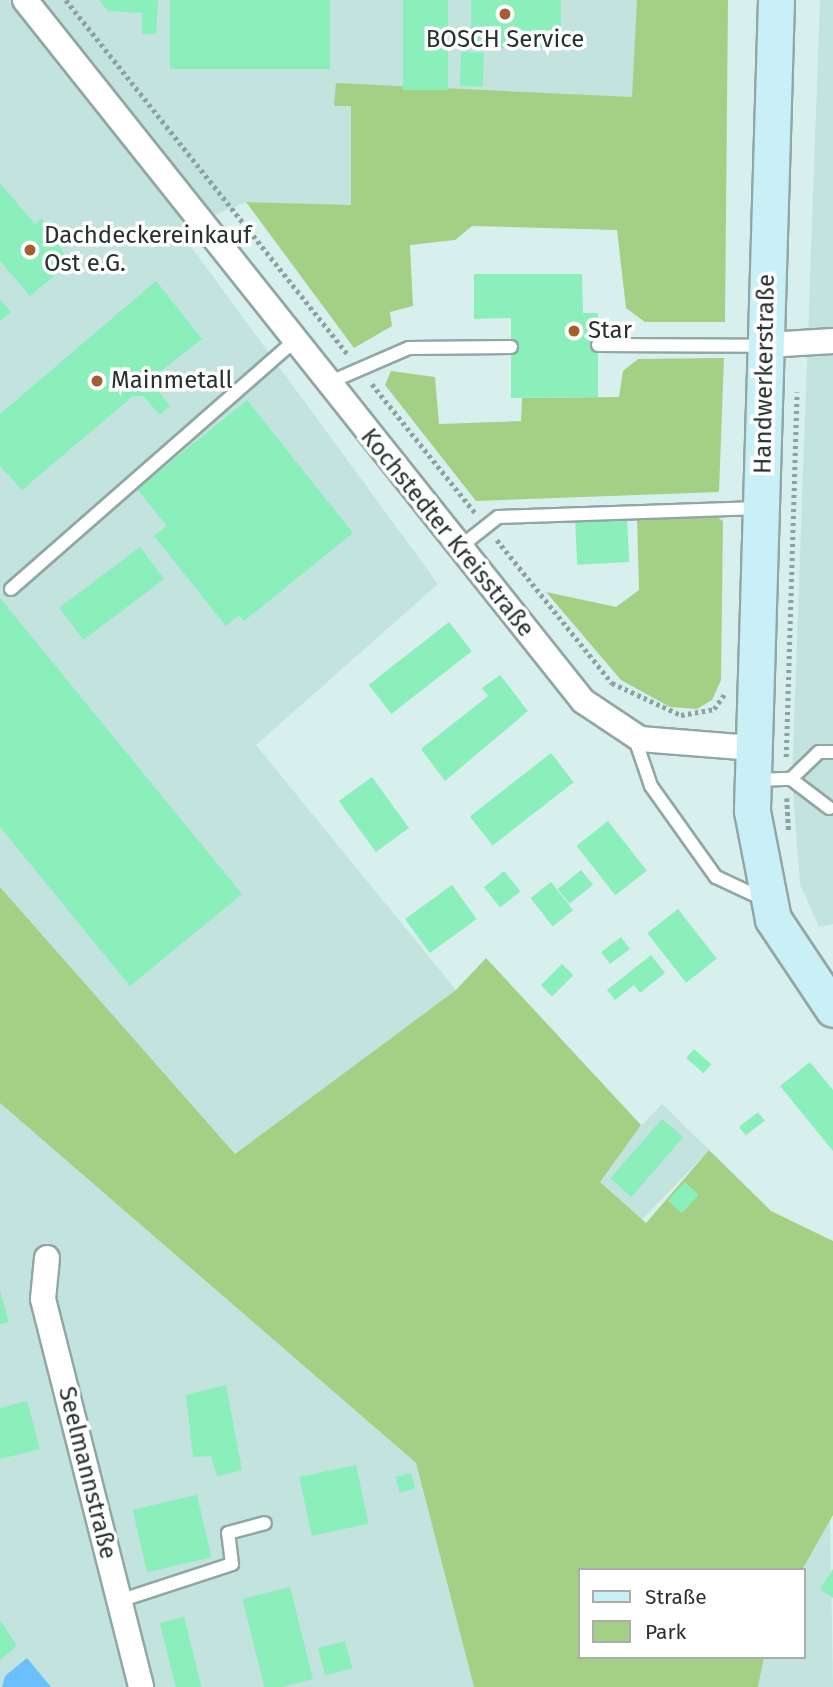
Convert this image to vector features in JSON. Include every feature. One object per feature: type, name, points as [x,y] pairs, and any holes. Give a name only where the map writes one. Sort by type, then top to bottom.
[{"type":"street","name":"Kochstedter Kreisstraße","points":[[25,0],[327,383],[583,701],[634,736],[751,764]]},
{"type":"street","name":"Handwerkerstraße","points":[[751,764],[763,507],[781,344],[776,0]]},
{"type":"street","points":[[781,344],[833,341]]},
{"type":"street","points":[[751,764],[766,900],[785,945],[833,1009]]},
{"type":"street","name":"Seelmannstraße","points":[[47,1258],[43,1299],[141,1687]]},
{"type":"lane","points":[[11,589],[294,341]]},
{"type":"lane","points":[[598,345],[781,344]]},
{"type":"lane","points":[[327,383],[410,348],[511,346]]},
{"type":"lane","points":[[460,547],[484,523],[763,507]]},
{"type":"lane","points":[[634,736],[652,786],[716,877],[766,900]]},
{"type":"lane","points":[[789,779],[819,752],[833,752]]},
{"type":"lane","points":[[751,764],[789,779],[829,808]]},
{"type":"lane","points":[[119,1601],[232,1564],[228,1533],[265,1523]]},
{"type":"path","points":[[66,0],[612,683],[666,710],[694,715],[714,709],[727,685]]},
{"type":"path","points":[[781,344],[789,847]]},
{"type":"shaded area","points":[[0,0],[637,0],[633,97],[398,90],[351,106],[351,206],[246,202],[179,230],[438,584],[256,745],[456,990],[235,1155],[0,887]]},
{"type":"shaded area","points":[[820,0],[833,0],[833,924],[819,927],[800,884],[792,779]]},
{"type":"shaded area","points":[[0,1103],[416,1463],[474,1687],[0,1687]]},
{"type":"shaded area","points":[[662,1104],[709,1150],[640,1222],[593,1176]]},
{"type":"shaded area","points":[[830,1512],[833,1687],[758,1687],[764,1659],[805,1659],[803,1568]]},
{"type":"green space","points":[[637,0],[728,0],[725,322],[645,322],[626,308],[617,230],[472,226],[455,240],[410,245],[413,306],[390,312],[392,326],[354,348],[246,202],[351,205],[351,106],[334,106],[336,83],[632,97]]},
{"type":"green space","points":[[724,358],[719,492],[476,501],[385,385],[391,371],[435,377],[439,424],[521,421],[522,398],[619,397],[623,371],[638,359]]},
{"type":"green space","points":[[715,516],[723,521],[721,680],[712,700],[697,709],[670,707],[621,680],[546,592],[616,607],[639,590],[637,517]]},
{"type":"green space","points":[[0,887],[235,1154],[456,990],[486,958],[641,1125],[600,1182],[646,1223],[709,1150],[771,1211],[833,1241],[833,1515],[803,1568],[578,1568],[578,1659],[764,1659],[758,1687],[474,1687],[416,1463],[0,1103]]},
{"type":"water","points":[[27,1658],[51,1687],[2,1687],[5,1676]]},
{"type":"building","points":[[99,0],[158,0],[156,34],[142,34],[142,13],[108,11]]},
{"type":"building","points":[[170,0],[330,0],[330,69],[170,69]]},
{"type":"building","points":[[403,0],[448,0],[448,90],[403,90]]},
{"type":"building","points":[[471,0],[561,0],[561,48],[471,48]]},
{"type":"building","points":[[461,52],[484,53],[483,87],[460,86]]},
{"type":"building","name":"Dachdeckereinkauf Ost e.G.","points":[[0,183],[35,224],[42,218],[70,263],[30,296],[0,261]]},
{"type":"building","points":[[474,274],[582,274],[583,313],[598,313],[598,397],[511,398],[511,318],[474,319]]},
{"type":"building","name":"Mainmetall","points":[[156,281],[202,339],[156,375],[155,387],[170,406],[160,415],[143,396],[133,396],[22,490],[0,466],[0,414]]},
{"type":"building","name":"Dachdeckereinkauf Ost e.G.","points":[[0,299],[11,312],[0,321]]},
{"type":"building","points":[[247,400],[353,533],[244,621],[239,615],[226,626],[154,536],[167,526],[137,489]]},
{"type":"building","points":[[627,518],[629,562],[577,565],[575,521]]},
{"type":"building","points":[[140,547],[164,579],[83,640],[59,608]]},
{"type":"building","points":[[0,598],[242,894],[130,986],[0,827]]},
{"type":"building","points":[[449,622],[472,651],[391,714],[369,685]]},
{"type":"building","points":[[500,675],[528,711],[445,781],[421,749],[488,696],[482,688]]},
{"type":"building","points":[[551,753],[574,782],[493,846],[470,816]]},
{"type":"building","points":[[372,777],[409,828],[376,852],[339,801]]},
{"type":"building","points":[[608,821],[647,871],[615,895],[576,846]]},
{"type":"building","points":[[581,870],[593,885],[570,904],[558,889]]},
{"type":"building","points":[[504,871],[520,891],[500,908],[484,887]]},
{"type":"building","points":[[551,882],[573,910],[553,926],[531,898]]},
{"type":"building","points":[[452,885],[477,919],[430,953],[405,919]]},
{"type":"building","points":[[678,909],[717,959],[686,983],[647,933]]},
{"type":"building","points":[[621,937],[630,949],[610,964],[601,952]]},
{"type":"building","points":[[651,955],[665,973],[640,993],[634,985],[615,1000],[607,990]]},
{"type":"building","points":[[562,964],[573,975],[552,997],[541,985]]},
{"type":"building","points":[[694,1049],[711,1064],[703,1073],[686,1058]]},
{"type":"building","points":[[810,1062],[833,1090],[833,1151],[780,1086]]},
{"type":"building","points":[[758,1112],[765,1121],[746,1135],[739,1127]]},
{"type":"building","points":[[662,1119],[683,1137],[631,1197],[610,1179]]},
{"type":"building","points":[[685,1182],[699,1195],[682,1213],[668,1200]]},
{"type":"building","points":[[0,1291],[9,1322],[0,1324]]},
{"type":"building","points":[[226,1385],[242,1470],[217,1476],[211,1456],[193,1457],[186,1395]]},
{"type":"building","points":[[27,1401],[40,1449],[0,1459],[0,1408]]},
{"type":"building","points":[[356,1465],[368,1524],[312,1536],[299,1477]]},
{"type":"building","points":[[411,1473],[415,1488],[400,1493],[396,1477]]},
{"type":"building","points":[[197,1495],[211,1557],[147,1572],[133,1510]]},
{"type":"building","points":[[833,1569],[833,1598],[820,1589]]},
{"type":"building","points":[[290,1587],[313,1679],[282,1687],[264,1687],[242,1599]]},
{"type":"building","points":[[184,1617],[201,1687],[176,1687],[160,1623]]},
{"type":"building","points":[[0,1620],[17,1646],[0,1660]]},
{"type":"building","points":[[345,1641],[352,1668],[325,1675],[318,1648]]},
{"type":"place","name":"BOSCH Service","points":[[505,14]]},
{"type":"place","name":"Dachdeckereinkauf Ost e.G.","points":[[30,250]]},
{"type":"place","name":"Star","points":[[574,331]]},
{"type":"place","name":"Mainmetall","points":[[97,381]]}]
